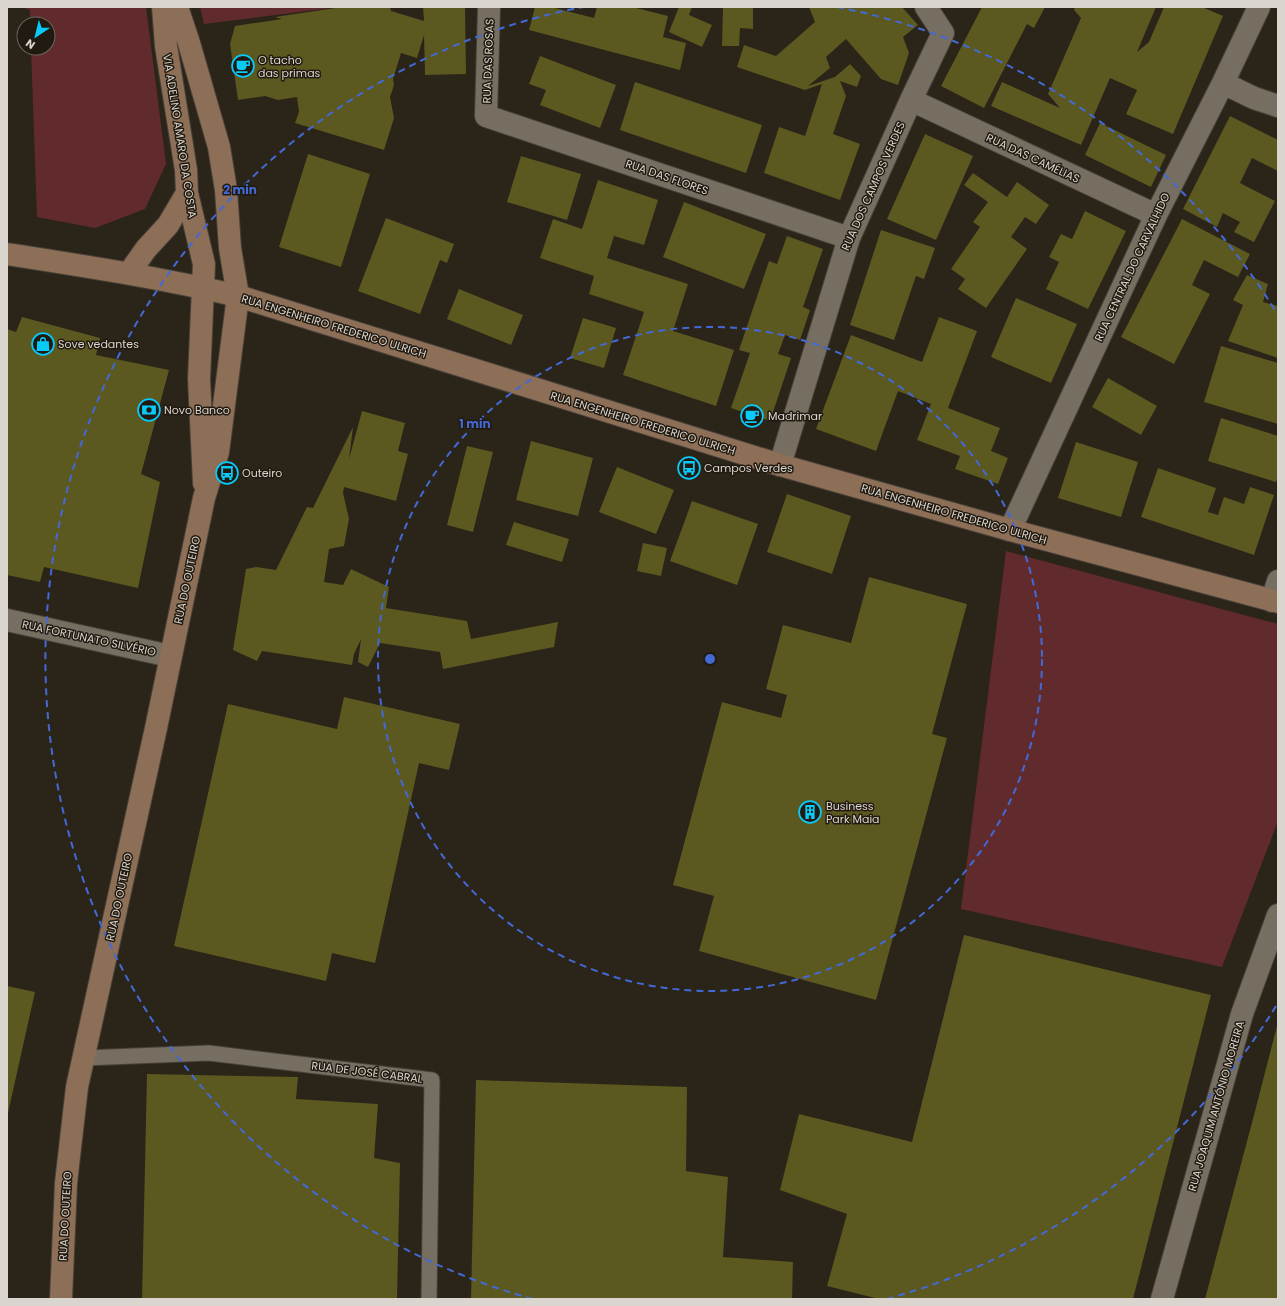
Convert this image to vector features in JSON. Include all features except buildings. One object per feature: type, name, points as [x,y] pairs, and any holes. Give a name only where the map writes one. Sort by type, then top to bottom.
[{"type":"main road","name":"VIA ADELINO AMARO DA COSTA","points":[[163,7],[166,46],[186,170],[187,193],[204,264],[202,287]]},
{"type":"main road","points":[[177,7],[219,147],[226,190],[230,248],[238,296]]},
{"type":"main road","points":[[129,273],[146,249],[168,225],[187,193]]},
{"type":"main road","name":"RUA ENGENHEIRO FREDERICO ULRICH","points":[[7,254],[129,273],[202,287],[238,296],[780,466],[1010,530],[1276,594]]},
{"type":"main road","name":"RUA DO OUTEIRO","points":[[202,287],[199,379],[204,498]]},
{"type":"main road","name":"RUA DO OUTEIRO","points":[[61,1299],[66,1183],[77,1087],[154,736],[204,498],[218,452],[238,296]]},
{"type":"street","name":"RUA DAS ROSAS","points":[[486,116],[489,7]]},
{"type":"street","name":"RUA DOS CAMPOS VERDES","points":[[780,466],[848,238],[943,33],[926,7]]},
{"type":"street","name":"RUA CENTRAL DO CARVALHIDO","points":[[1010,530],[1156,215],[1223,83],[1259,7]]},
{"type":"street","points":[[1223,83],[1254,98],[1278,106]]},
{"type":"street","name":"RUA DAS CAMÉLIAS","points":[[911,100],[1156,215]]},
{"type":"street","name":"RUA DAS FLORES","points":[[486,116],[848,238]]},
{"type":"street","name":"RUA FORTUNATO SILVÉRIO","points":[[7,620],[170,656]]},
{"type":"street","name":"RUA JOAQUIM ANTÓNIO MOREIRA","points":[[1162,1299],[1242,1014],[1278,915]]},
{"type":"lane","name":"RUA DE JOSÉ CABRAL","points":[[84,1058],[209,1053],[432,1080],[429,1299]]},
{"type":"shaded area","points":[[22,7],[146,7],[166,164],[145,209],[95,228],[37,217],[31,56],[56,56],[56,16],[30,16],[30,10]]},
{"type":"shaded area","points":[[200,7],[338,7],[204,24]]},
{"type":"shaded area","points":[[1006,551],[1278,624],[1278,821],[1222,967],[961,909]]},
{"type":"place","name":"O tacho das primas","points":[[243,66]]},
{"type":"place","name":"Sove vedantes","points":[[43,344]]},
{"type":"place","name":"Novo Banco","points":[[149,410]]},
{"type":"place","name":"Madrimar","points":[[752,416]]},
{"type":"place","name":"Campos Verdes","points":[[689,468]]},
{"type":"place","name":"Outeiro","points":[[227,473]]},
{"type":"place","name":"Business Park Maia","points":[[810,812]]}]
